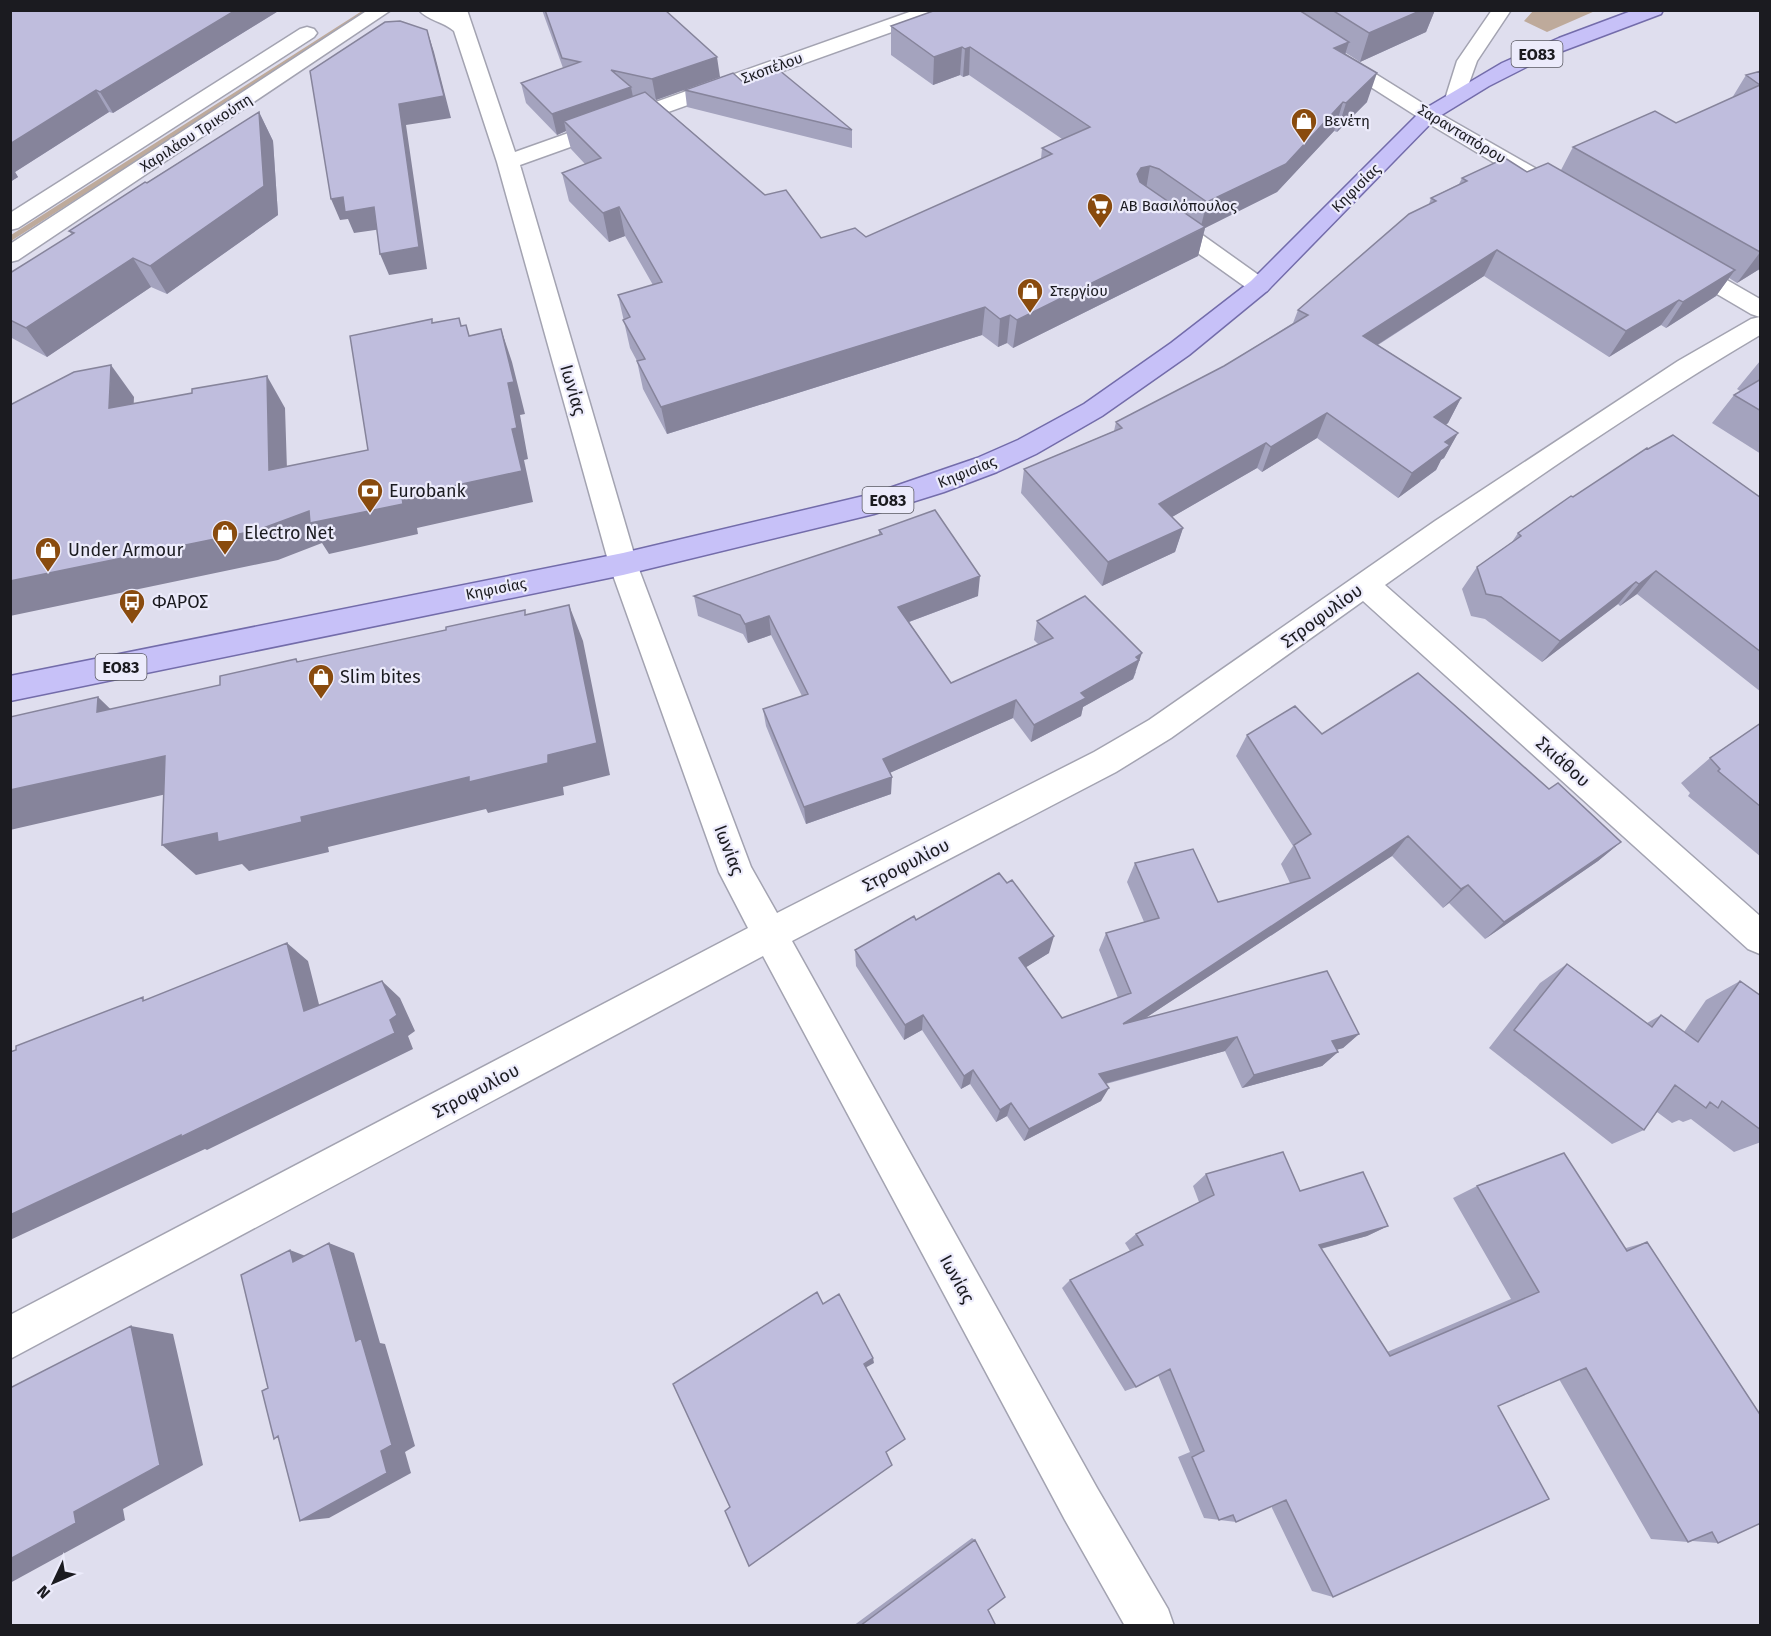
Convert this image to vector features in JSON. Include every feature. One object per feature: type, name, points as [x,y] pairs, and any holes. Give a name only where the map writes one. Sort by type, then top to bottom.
[{"type":"main road","name":"Κηφισίας","points":[[10,689],[623,564],[874,504],[987,465],[1027,447],[1093,410],[1180,349],[1259,286],[1428,115],[1456,96],[1529,57],[1654,10]]},
{"type":"street","points":[[428,10],[452,19],[465,30],[477,16],[475,10]]},
{"type":"street","name":"Ιωνίας","points":[[457,10],[508,162],[623,564],[736,872],[1150,1626]]},
{"type":"street","name":"Σκοπέλου","points":[[508,162],[935,10]]},
{"type":"street","name":"Σαρανταπόρου","points":[[1259,10],[1428,115],[1559,191]]},
{"type":"street","points":[[1456,96],[1467,61],[1502,10]]},
{"type":"street","name":"Χαριλάου Τρικούπη","points":[[10,255],[382,11]]},
{"type":"street","name":"Χαριλάου Τρικούπη","points":[[10,223],[321,23]]},
{"type":"street","points":[[1144,204],[1259,286]]},
{"type":"street","points":[[1670,256],[1761,309]]},
{"type":"street","name":"Στροφυλίου","points":[[10,1338],[769,935],[1105,762],[1160,729],[1445,528],[1640,398],[1761,325]]},
{"type":"street","name":"Σκιάθου","points":[[1365,585],[1761,938]]},
{"type":"shaded area","points":[[362,11],[371,11],[11,241],[11,235]]},
{"type":"shaded area","points":[[1533,11],[1595,11],[1547,32],[1524,21]]},
{"type":"building","points":[[10,10],[236,10],[100,92],[96,90],[10,144]]},
{"type":"building","points":[[545,10],[665,10],[717,57],[652,79],[611,70],[631,87],[552,114],[521,83],[580,62],[562,58]]},
{"type":"building","points":[[936,10],[1299,10],[1349,42],[1334,48],[1377,73],[1346,103],[1343,102],[1286,164],[1207,202],[1159,169],[1150,166],[1141,168],[1137,174],[1140,182],[1205,227],[1017,320],[1010,315],[1000,319],[985,307],[661,407],[637,361],[645,359],[623,320],[630,317],[618,295],[662,282],[619,207],[603,213],[562,173],[601,158],[564,121],[645,92],[765,195],[786,190],[821,238],[855,228],[866,237],[1052,154],[1042,148],[1090,127],[970,47],[965,49],[962,47],[934,57],[891,26]]},
{"type":"building","points":[[1332,10],[1422,10],[1369,33]]},
{"type":"building","points":[[400,21],[427,30],[444,96],[399,104],[419,247],[380,254],[374,207],[345,212],[343,197],[331,199],[310,71],[385,22]]},
{"type":"building","points":[[779,70],[852,130],[685,90],[733,73],[744,83]]},
{"type":"building","points":[[1761,71],[1760,252],[1573,147],[1655,111],[1676,123],[1760,85],[1746,75]]},
{"type":"building","points":[[259,112],[264,186],[150,266],[133,258],[26,328],[10,320],[10,273],[74,233],[69,231]]},
{"type":"building","points":[[1505,158],[1527,172],[1548,163],[1735,270],[1683,302],[1679,300],[1626,331],[1497,250],[1363,336],[1461,398],[1434,417],[1458,433],[1445,442],[1450,445],[1412,473],[1327,413],[1271,447],[1266,443],[1159,504],[1183,528],[1108,562],[1024,469],[1122,428],[1116,422],[1224,366],[1308,315],[1298,310],[1409,214],[1436,201],[1431,198],[1467,181],[1462,178]]},
{"type":"building","points":[[459,318],[461,326],[466,325],[469,336],[501,329],[514,382],[508,383],[517,428],[512,429],[522,471],[402,497],[403,504],[310,523],[309,511],[258,530],[10,581],[10,405],[74,372],[111,365],[109,408],[192,393],[192,389],[267,376],[269,470],[368,450],[350,336],[432,319],[432,323]]},
{"type":"building","points":[[1761,379],[1761,411],[1734,395]]},
{"type":"building","points":[[1673,435],[1761,498],[1761,652],[1656,571],[1639,584],[1636,582],[1560,641],[1501,597],[1486,594],[1477,567],[1521,536],[1518,533],[1571,496],[1573,497],[1647,448]]},
{"type":"building","points":[[935,510],[980,576],[898,607],[951,683],[1053,638],[1037,621],[1085,596],[1142,653],[1136,657],[1139,660],[1081,693],[1086,698],[1034,725],[1016,700],[883,759],[892,777],[804,807],[763,709],[808,694],[769,616],[745,624],[740,615],[694,596],[882,534],[879,530]]},
{"type":"building","points":[[569,605],[597,743],[548,755],[548,763],[469,782],[469,777],[301,817],[302,822],[218,842],[217,833],[162,845],[165,756],[10,790],[10,717],[98,697],[97,712],[220,685],[220,676],[446,630],[446,627],[525,610],[525,615]]},
{"type":"building","points":[[1418,673],[1549,789],[1558,783],[1621,842],[1504,922],[1468,885],[1461,889],[1408,836],[1123,1024],[1327,971],[1359,1034],[1332,1041],[1338,1052],[1254,1075],[1237,1037],[1099,1074],[1109,1088],[1029,1129],[1011,1103],[1000,1110],[973,1070],[964,1076],[923,1015],[905,1025],[855,950],[914,916],[916,920],[999,873],[1007,883],[1012,880],[1054,936],[1019,958],[1062,1018],[1131,993],[1106,933],[1159,918],[1135,863],[1193,849],[1218,902],[1310,878],[1294,845],[1311,834],[1247,735],[1295,706],[1322,734]]},
{"type":"building","points":[[1761,723],[1761,807],[1718,771],[1720,769],[1710,758]]},
{"type":"building","points":[[287,943],[304,1011],[382,981],[397,1015],[390,1020],[395,1033],[181,1137],[181,1135],[10,1215],[10,1052],[16,1050],[16,1046],[143,997],[143,1001]]},
{"type":"building","points":[[1567,964],[1652,1027],[1661,1015],[1698,1042],[1740,981],[1761,996],[1761,1130],[1722,1101],[1718,1108],[1710,1102],[1706,1108],[1675,1085],[1644,1130],[1514,1030]]},
{"type":"building","points":[[1283,1152],[1300,1191],[1363,1172],[1388,1226],[1319,1245],[1390,1356],[1539,1292],[1477,1186],[1564,1153],[1627,1251],[1647,1242],[1761,1416],[1761,1523],[1718,1543],[1712,1532],[1688,1542],[1586,1368],[1498,1406],[1549,1499],[1333,1597],[1286,1500],[1236,1522],[1233,1515],[1219,1520],[1192,1457],[1204,1451],[1170,1369],[1136,1387],[1070,1280],[1143,1245],[1136,1234],[1214,1195],[1206,1174]]},
{"type":"building","points":[[329,1243],[356,1341],[361,1338],[392,1445],[381,1451],[387,1473],[300,1521],[278,1436],[274,1439],[262,1391],[268,1388],[241,1275],[290,1250],[293,1262]]},
{"type":"building","points":[[817,1292],[823,1304],[839,1294],[873,1358],[864,1364],[905,1439],[886,1452],[892,1465],[749,1566],[725,1511],[730,1507],[673,1384]]},
{"type":"building","points":[[131,1326],[160,1465],[74,1512],[76,1523],[10,1559],[10,1388]]},
{"type":"building","points":[[975,1540],[1005,1597],[988,1610],[996,1626],[860,1626]]},
{"type":"place","name":"Βενέτη","points":[[1304,144]]},
{"type":"place","name":"ΑΒ Βασιλόπουλος","points":[[1100,229]]},
{"type":"place","name":"Στεργίου","points":[[1030,314]]},
{"type":"place","name":"Eurobank","points":[[370,514]]},
{"type":"place","name":"Electro Net","points":[[225,556]]},
{"type":"place","name":"Under Armour","points":[[48,573]]},
{"type":"place","name":"ΦΑΡΟΣ","points":[[132,625]]},
{"type":"place","name":"Slim bites","points":[[321,700]]}]
